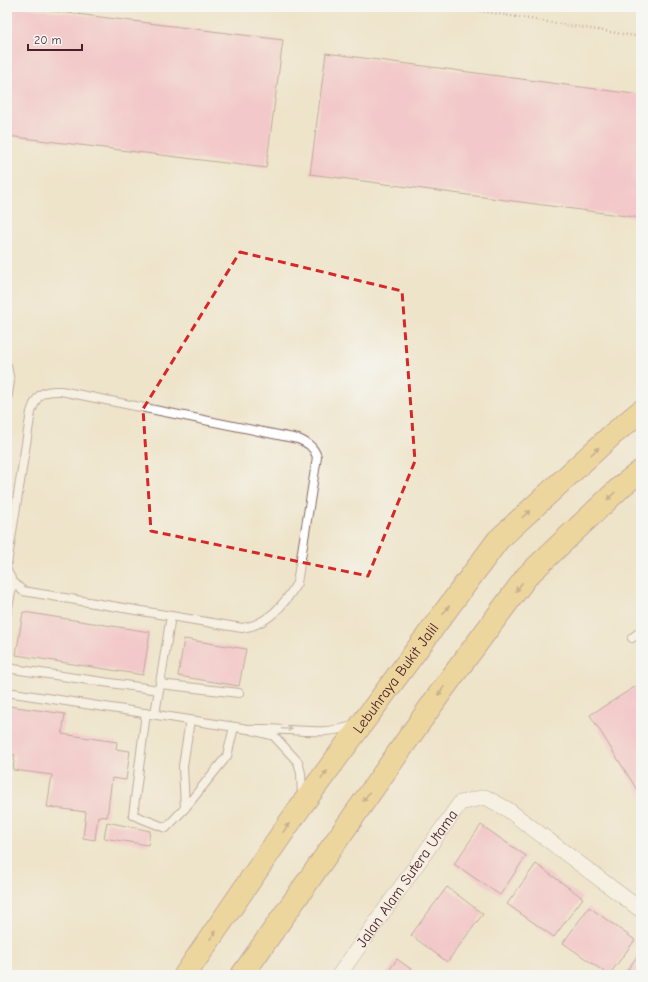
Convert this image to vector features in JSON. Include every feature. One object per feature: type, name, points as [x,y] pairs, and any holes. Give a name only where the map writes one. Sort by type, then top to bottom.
[{"type":"highway","name":"Lebuhraya Bukit Jalil","points":[[185,975],[301,806],[498,540],[640,407]]},
{"type":"highway","points":[[242,975],[442,689],[527,576],[623,485],[641,470]]},
{"type":"street","name":"Jalan Alam Sutera Utama","points":[[339,975],[460,803],[485,797],[507,810],[641,910]]},
{"type":"lane","points":[[7,366],[10,381],[7,400]]},
{"type":"lane","points":[[7,564],[31,412],[35,400],[42,394],[50,391],[61,391],[298,439],[307,443],[314,449],[317,457],[297,583],[290,594],[265,621],[254,627],[242,628],[23,590],[13,582],[7,571]]},
{"type":"lane","points":[[7,612],[13,582]]},
{"type":"lane","points":[[155,714],[171,616]]},
{"type":"lane","points":[[632,638],[641,631]]},
{"type":"lane","points":[[7,665],[13,669],[160,687],[239,693]]},
{"type":"lane","points":[[7,692],[248,729],[274,736],[298,762],[302,786],[301,806]]},
{"type":"lane","points":[[146,713],[133,815],[166,828],[185,808],[227,756],[234,727]]},
{"type":"lane","points":[[185,808],[183,766],[190,720]]},
{"type":"lane","points":[[248,729],[284,728],[326,732],[347,728],[364,721]]},
{"type":"path","points":[[456,7],[641,37]]},
{"type":"highlighted area","points":[[240,252],[402,291],[415,461],[368,576],[151,531],[143,409]]},
{"type":"building","points":[[7,7],[21,7],[283,40],[266,168],[7,136]]},
{"type":"building","points":[[326,53],[641,95],[641,218],[310,174]]},
{"type":"building","points":[[23,612],[150,632],[143,675],[16,655]]},
{"type":"building","points":[[184,639],[246,649],[239,686],[178,676]]},
{"type":"building","points":[[641,683],[641,796],[590,715]]},
{"type":"building","points":[[9,706],[65,714],[62,734],[117,742],[116,749],[130,751],[126,780],[112,778],[107,817],[98,816],[95,840],[83,838],[86,812],[47,807],[52,775],[13,770],[15,755],[7,754],[7,723]]},
{"type":"building","points":[[107,822],[150,831],[148,845],[104,838]]},
{"type":"building","points":[[481,825],[526,856],[500,895],[454,864]]},
{"type":"building","points":[[536,864],[583,898],[554,937],[507,904]]},
{"type":"building","points":[[447,887],[483,914],[447,962],[411,935]]},
{"type":"building","points":[[589,907],[635,940],[609,975],[563,943]]},
{"type":"building","points":[[641,951],[641,975],[624,975]]},
{"type":"building","points":[[397,959],[419,975],[386,975]]}]
